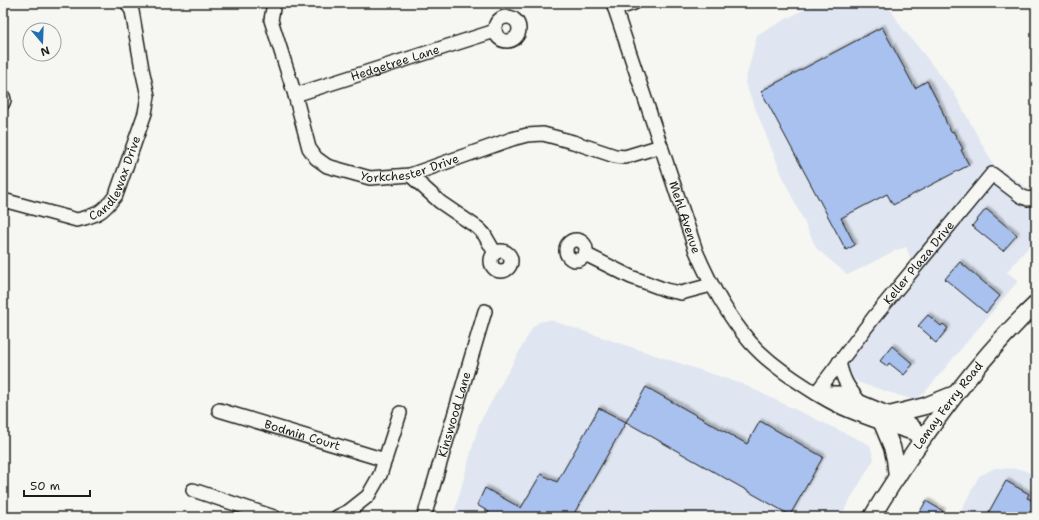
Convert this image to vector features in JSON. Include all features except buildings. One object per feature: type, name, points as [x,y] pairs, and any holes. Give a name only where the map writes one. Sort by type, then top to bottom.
[{"type":"main road","name":"Lemay Ferry Road","points":[[872,517],[879,504],[956,394],[1014,325],[1036,304]]},
{"type":"main road","points":[[898,477],[888,419],[956,394]]},
{"type":"street","name":"Candlewax Drive","points":[[3,200],[77,220],[100,213],[109,205],[116,195],[144,113],[148,96],[132,11],[127,3]]},
{"type":"street","name":"Yorkchester Drive","points":[[274,3],[271,20],[310,148],[316,158],[327,166],[370,178],[410,175],[512,139],[527,135],[543,134],[615,156],[626,157],[661,146]]},
{"type":"street","points":[[614,6],[634,3]]},
{"type":"street","name":"Mehl Avenue","points":[[614,6],[694,246],[703,268],[730,317],[751,343],[773,364],[816,393],[834,404],[850,411],[888,419]]},
{"type":"street","name":"Hedgetree Lane","points":[[295,95],[495,31]]},
{"type":"street","points":[[3,96],[3,103]]},
{"type":"street","name":"Keller Plaza Drive","points":[[816,393],[874,317],[992,174],[1021,196],[1028,199],[1036,197]]},
{"type":"street","points":[[410,175],[440,202],[478,228],[484,234],[495,253]]},
{"type":"street","points":[[585,254],[631,277],[666,290],[681,293],[712,285]]},
{"type":"street","name":"Kinswood Lane","points":[[424,517],[485,311]]},
{"type":"street","points":[[839,362],[842,374],[848,387],[858,400]]},
{"type":"street","name":"Mehl Avenue","points":[[816,393],[839,393],[858,400],[888,419],[899,430],[925,437]]},
{"type":"street","name":"Bodmin Court","points":[[219,410],[385,460]]},
{"type":"street","points":[[337,517],[349,511],[368,496],[380,475],[400,413]]},
{"type":"street","points":[[193,490],[274,517]]},
{"type":"shaded area","points":[[816,3],[885,3],[902,28],[954,93],[993,164],[1036,194],[1036,238],[1007,272],[1018,281],[924,393],[914,400],[860,383],[829,363],[911,260],[906,247],[894,251],[848,275],[817,249],[785,182],[745,83],[757,35]]},
{"type":"shaded area","points":[[550,320],[742,384],[870,445],[874,459],[840,517],[453,517],[479,424],[533,327],[539,322]]},
{"type":"shaded area","points":[[995,468],[1021,469],[1036,476],[1036,517],[958,517],[979,476]]}]
